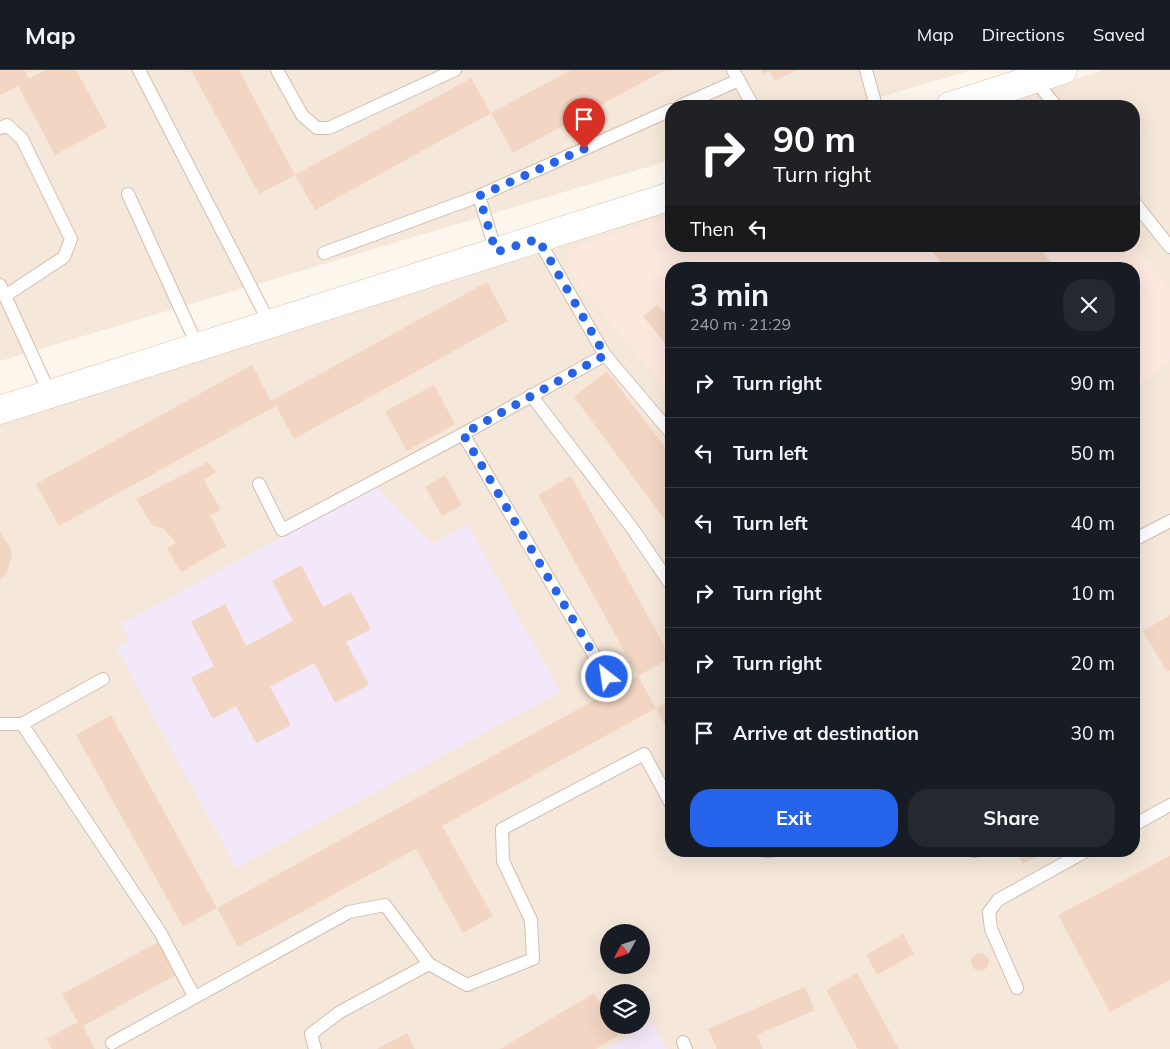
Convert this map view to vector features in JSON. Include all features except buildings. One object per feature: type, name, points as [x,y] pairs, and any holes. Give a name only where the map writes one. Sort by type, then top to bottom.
[{"type":"street","points":[[969,100],[1063,70]]},
{"type":"street","points":[[0,410],[665,198]]},
{"type":"lane","points":[[139,70],[270,324]]},
{"type":"lane","points":[[277,70],[302,115],[317,128],[329,128],[455,70]]},
{"type":"lane","points":[[866,70],[874,100]]},
{"type":"lane","points":[[691,100],[736,75],[750,100]]},
{"type":"lane","points":[[1034,79],[1051,100]]},
{"type":"lane","points":[[324,253],[479,196],[665,113]]},
{"type":"lane","points":[[0,128],[7,125],[22,139],[70,239],[64,257],[3,291],[50,394]]},
{"type":"lane","points":[[128,194],[198,347]]},
{"type":"lane","points":[[479,196],[496,252]]},
{"type":"lane","points":[[1140,210],[1170,247]]},
{"type":"lane","points":[[538,239],[605,355],[665,426]]},
{"type":"lane","points":[[259,484],[282,530],[463,434],[605,355]]},
{"type":"lane","points":[[531,395],[632,528],[665,576]]},
{"type":"lane","points":[[463,434],[607,677]]},
{"type":"lane","points":[[1140,537],[1170,521]]},
{"type":"lane","points":[[0,724],[22,724],[103,679]]},
{"type":"lane","points":[[22,724],[160,932],[194,996]]},
{"type":"lane","points":[[112,1042],[349,912],[385,905],[429,964],[467,985],[533,959],[531,920],[503,862],[502,829],[644,754],[665,793]]},
{"type":"lane","points":[[1140,822],[1170,804]]},
{"type":"lane","points":[[1017,988],[991,929],[989,912],[998,900],[1075,857]]},
{"type":"lane","points":[[315,1049],[310,1034],[340,1012],[429,964]]},
{"type":"shaded area","points":[[0,70],[972,70],[870,100],[665,100],[665,162],[0,361]]},
{"type":"shaded area","points":[[1105,70],[1170,70],[1170,1049],[0,1049],[0,411],[665,206],[665,252],[1140,252],[1140,100],[1007,100]]},
{"type":"shaded area","points":[[665,219],[665,252],[1140,252],[1170,289],[1170,360],[1140,385],[1140,262],[665,262],[665,390],[566,268],[569,252],[578,246]]},
{"type":"shaded area","points":[[376,486],[432,544],[468,525],[560,692],[236,868],[116,648],[129,640],[121,624]]},
{"type":"shaded area","points":[[652,1022],[667,1049],[606,1049],[632,1034],[650,1034],[650,1023]]},
{"type":"route","points":[[584,149],[479,196],[496,252],[538,239],[605,355],[463,434],[607,677]]}]
